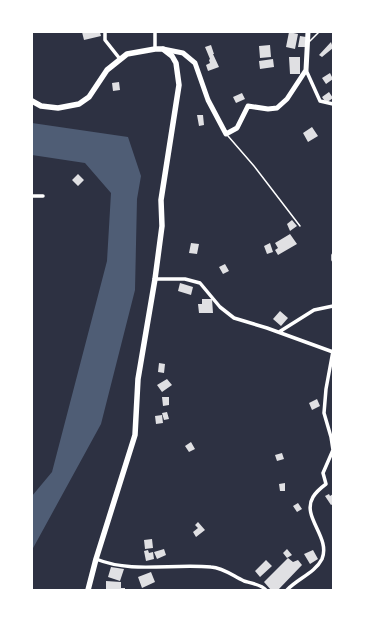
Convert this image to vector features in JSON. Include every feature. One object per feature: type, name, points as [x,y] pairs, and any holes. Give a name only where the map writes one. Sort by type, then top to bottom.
[{"type":"main road","points":[[32,101],[41,106],[58,108],[79,104],[89,97],[107,70],[127,54],[163,49],[183,53],[195,63],[208,100],[226,134],[237,128],[248,106],[268,109],[277,108],[287,99],[306,70],[308,32]]},
{"type":"main road","points":[[88,590],[96,559],[136,435],[138,379],[156,278],[162,226],[161,200],[179,84],[176,64],[172,56],[163,49]]},
{"type":"street","points":[[105,32],[105,40],[120,59]]},
{"type":"street","points":[[155,32],[155,49]]},
{"type":"street","points":[[306,70],[320,101],[333,104]]},
{"type":"street","points":[[32,196],[43,196]]},
{"type":"street","points":[[333,255],[333,260]]},
{"type":"street","points":[[156,278],[185,279],[200,283],[220,307],[234,318],[279,332],[333,352],[326,389],[324,413],[333,450],[323,473],[326,484],[312,497],[310,508],[312,517],[323,541],[322,557],[314,569],[287,590]]},
{"type":"street","points":[[279,332],[314,310],[333,306]]},
{"type":"street","points":[[96,559],[110,565],[136,567],[212,567],[230,572],[242,580],[266,590]]},
{"type":"lane","points":[[307,44],[319,32]]},
{"type":"lane","points":[[226,134],[254,166],[300,226]]},
{"type":"water","points":[[32,123],[128,137],[141,176],[137,199],[135,290],[101,424],[32,550],[32,496],[52,472],[107,261],[111,193],[85,163],[32,155]]},
{"type":"building","points":[[82,32],[100,32],[101,36],[84,40]]},
{"type":"building","points":[[289,32],[298,34],[295,49],[286,47]]},
{"type":"building","points":[[300,36],[306,37],[305,47],[298,47]]},
{"type":"building","points":[[331,42],[333,48],[322,57],[319,55]]},
{"type":"building","points":[[211,45],[219,67],[208,71],[206,65],[210,63],[210,59],[205,47]]},
{"type":"building","points":[[270,45],[271,57],[260,58],[259,46]]},
{"type":"building","points":[[289,57],[300,57],[300,74],[290,74]]},
{"type":"building","points":[[273,59],[274,67],[260,69],[259,61]]},
{"type":"building","points":[[330,73],[333,79],[326,84],[322,78]]},
{"type":"building","points":[[119,82],[120,90],[113,91],[112,83]]},
{"type":"building","points":[[329,92],[333,98],[326,103],[322,97]]},
{"type":"building","points":[[242,93],[245,99],[236,103],[233,97]]},
{"type":"building","points":[[197,115],[203,115],[204,125],[199,126]]},
{"type":"building","points":[[312,127],[318,136],[308,142],[303,133]]},
{"type":"building","points":[[78,174],[84,180],[78,186],[72,180]]},
{"type":"building","points":[[292,220],[297,226],[290,231],[287,224]]},
{"type":"building","points":[[290,234],[297,244],[278,255],[275,250],[278,248],[275,243]]},
{"type":"building","points":[[191,243],[199,244],[197,254],[189,253]]},
{"type":"building","points":[[270,243],[273,252],[267,254],[264,246]]},
{"type":"building","points":[[225,264],[229,271],[223,274],[219,267]]},
{"type":"building","points":[[180,283],[193,287],[191,295],[178,291]]},
{"type":"building","points":[[202,299],[212,299],[213,313],[199,313],[198,304],[202,304]]},
{"type":"building","points":[[280,311],[288,318],[281,326],[273,319]]},
{"type":"building","points":[[159,363],[165,364],[164,373],[158,372]]},
{"type":"building","points":[[167,379],[172,385],[162,392],[157,385]]},
{"type":"building","points":[[162,397],[169,397],[169,405],[163,406]]},
{"type":"building","points":[[317,399],[320,406],[312,410],[309,403]]},
{"type":"building","points":[[167,412],[169,419],[164,420],[162,413]]},
{"type":"building","points":[[162,415],[163,423],[156,424],[155,416]]},
{"type":"building","points":[[191,442],[195,449],[189,452],[185,446]]},
{"type":"building","points":[[282,453],[284,459],[277,461],[275,455]]},
{"type":"building","points":[[285,483],[285,491],[280,491],[279,484]]},
{"type":"building","points":[[329,494],[330,496],[333,494],[333,504],[331,505],[325,496]]},
{"type":"building","points":[[298,503],[302,509],[297,512],[293,506]]},
{"type":"building","points":[[198,522],[205,530],[196,537],[193,532],[198,528],[195,525]]},
{"type":"building","points":[[152,539],[153,548],[145,549],[144,540]]},
{"type":"building","points":[[164,549],[166,555],[157,559],[154,552]]},
{"type":"building","points":[[287,549],[292,555],[287,558],[283,553]]},
{"type":"building","points":[[148,550],[149,553],[153,552],[154,559],[146,561],[144,551]]},
{"type":"building","points":[[313,550],[318,559],[310,564],[304,554]]},
{"type":"building","points":[[288,558],[293,562],[298,560],[302,565],[278,590],[271,590],[264,582]]},
{"type":"building","points":[[266,560],[272,566],[260,577],[255,571]]},
{"type":"building","points":[[111,567],[124,569],[120,581],[108,577]]},
{"type":"building","points":[[151,572],[155,582],[142,588],[138,577]]},
{"type":"building","points":[[106,581],[121,582],[121,588],[125,588],[125,590],[106,590]]}]
